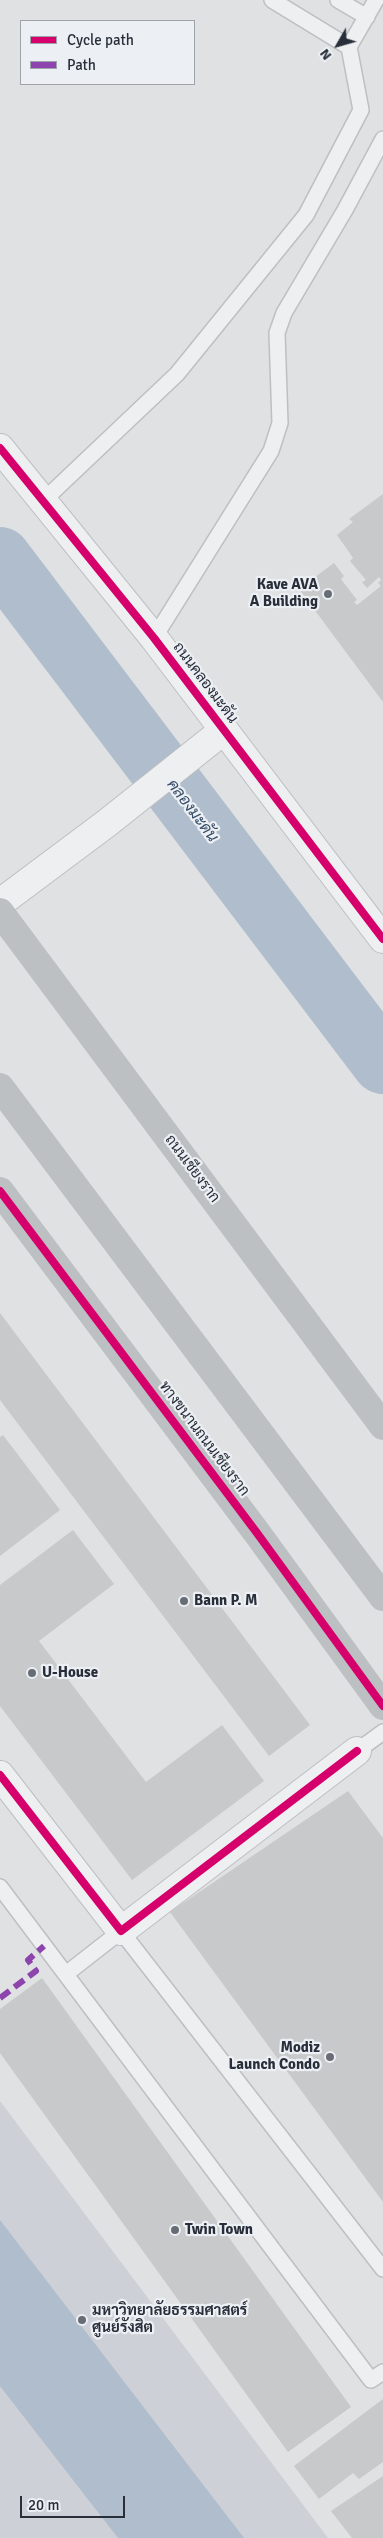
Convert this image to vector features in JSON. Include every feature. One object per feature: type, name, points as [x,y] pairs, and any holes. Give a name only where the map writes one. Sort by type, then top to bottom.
[{"type":"main road","name":"ถนนเชียงราก","points":[[0,912],[383,1426]]},
{"type":"main road","points":[[0,1087],[383,1597]]},
{"type":"main road","name":"ทางขนานถนนเชียงราก","points":[[0,1190],[257,1533],[383,1706]]},
{"type":"street","name":"ถนนคลองมะดัน","points":[[0,448],[154,638],[215,737],[383,939]]},
{"type":"street","points":[[0,903],[107,823],[215,737]]},
{"type":"street","points":[[0,1775],[121,1931],[357,1751]]},
{"type":"lane","points":[[272,0],[349,47]]},
{"type":"lane","points":[[338,0],[366,17]]},
{"type":"lane","points":[[43,501],[177,374],[306,215],[361,110],[349,47],[376,0]]},
{"type":"lane","points":[[154,638],[271,451],[280,423],[277,333],[284,314],[345,210],[383,139]]},
{"type":"lane","points":[[357,1751],[383,1732]]},
{"type":"lane","points":[[2,1894],[66,1974],[371,2380],[383,2372]]},
{"type":"lane","points":[[66,1974],[121,1931],[383,2268]]},
{"type":"shaded area","name":"มหาวิทยาลัยธรรมศาสตร์ ศูนย์รังสิต","points":[[0,2101],[328,2538],[0,2538]]},
{"type":"water","points":[[0,2220],[244,2538],[118,2538],[0,2386]]},
{"type":"building","name":"Kave AVA A Building","points":[[383,494],[383,702],[299,589],[334,563],[344,576],[341,579],[357,600],[354,602],[357,605],[381,586],[378,583],[381,580],[379,577],[367,588],[362,582],[366,580],[350,561],[353,558],[337,535],[353,522],[349,519]]},
{"type":"building","points":[[0,1313],[310,1725],[269,1756],[0,1400]]},
{"type":"building","points":[[3,1435],[60,1510],[0,1556],[0,1437]]},
{"type":"building","name":"U-House","points":[[73,1530],[114,1584],[39,1641],[146,1782],[222,1725],[264,1781],[132,1880],[0,1706],[0,1585]]},
{"type":"building","name":"Modiz Launch Condo","points":[[348,1791],[383,1838],[383,2202],[170,1912]]},
{"type":"building","name":"Twin Town","points":[[42,1978],[351,2407],[288,2452],[0,2053],[0,2009]]},
{"type":"building","points":[[383,2399],[383,2462],[359,2479],[353,2473],[319,2499],[294,2466]]},
{"type":"building","points":[[383,2476],[383,2538],[352,2538],[331,2511]]},
{"type":"waterway","name":"คลองมะดัน","points":[[0,558],[383,1063]]},
{"type":"marked path","points":[[0,1998],[36,1971],[28,1960],[44,1946]]},
{"type":"cycle path","points":[[0,448],[154,638],[383,939]]},
{"type":"cycle path","points":[[0,1191],[257,1533],[383,1706]]},
{"type":"cycle path","points":[[0,1775],[121,1931],[357,1751]]},
{"type":"place","name":"Kave AVA A Building","points":[[328,594]]},
{"type":"place","name":"Bann P. M","points":[[184,1601]]},
{"type":"place","name":"U-House","points":[[32,1673]]},
{"type":"place","name":"Modiz Launch Condo","points":[[330,2057]]},
{"type":"place","name":"Twin Town","points":[[175,2230]]},
{"type":"place","name":"มหาวิทยาลัยธรรมศาสตร์ ศูนย์รังสิต","points":[[82,2320]]}]
